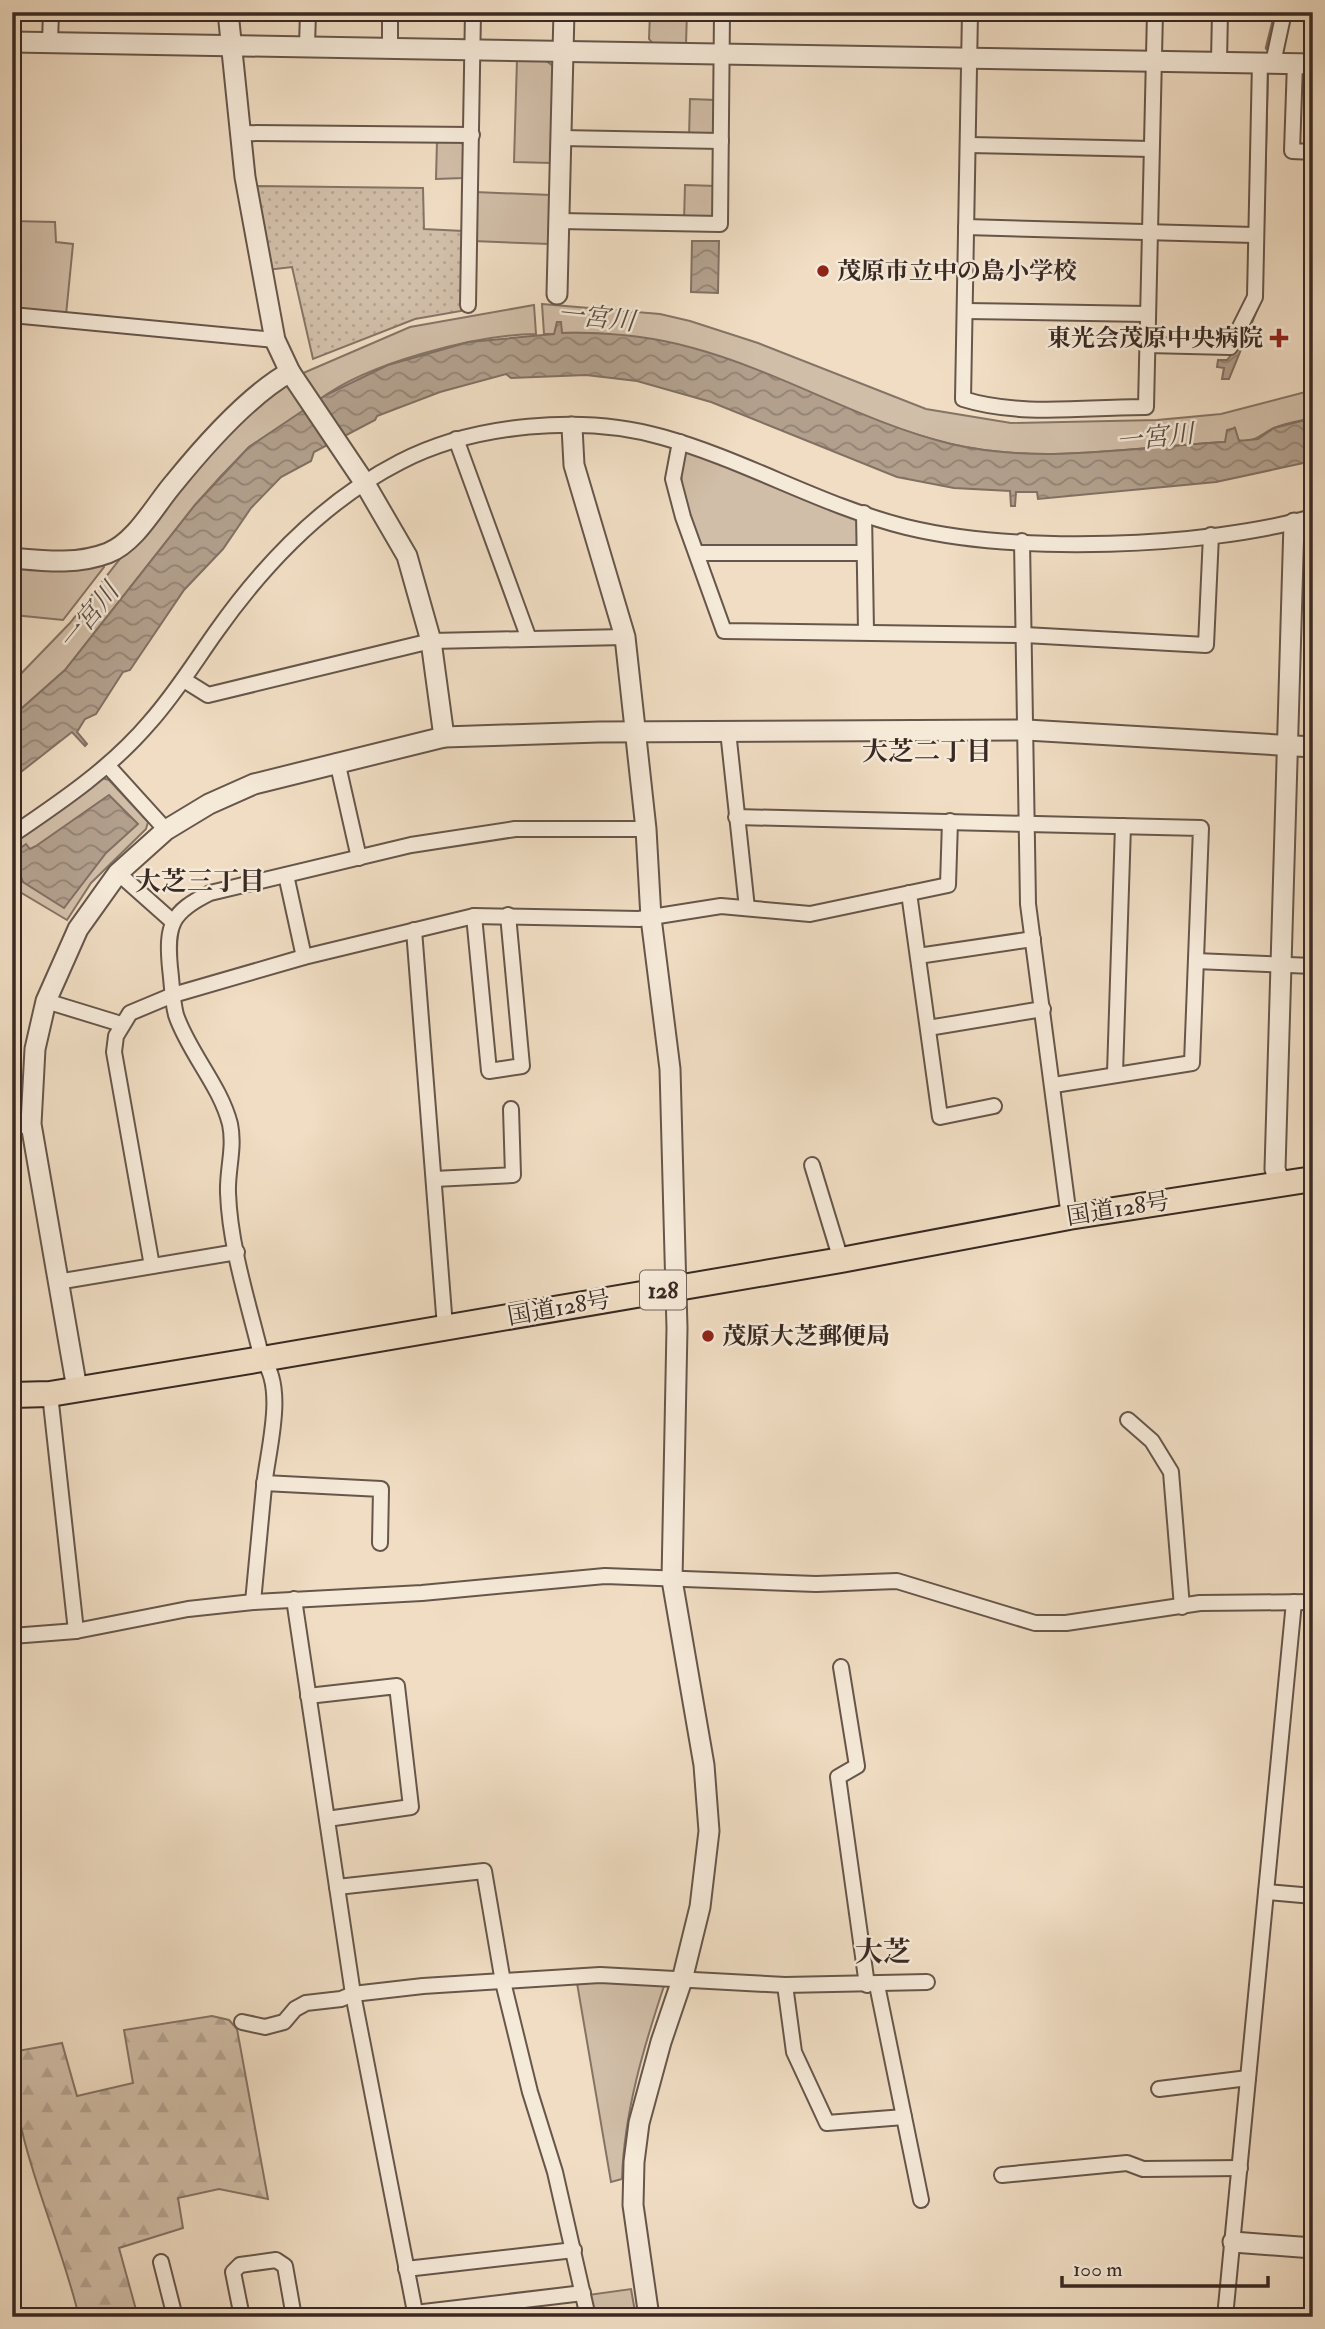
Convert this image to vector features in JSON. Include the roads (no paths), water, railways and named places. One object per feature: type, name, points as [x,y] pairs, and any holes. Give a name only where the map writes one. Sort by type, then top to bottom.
[{"type":"highway","name":"国道128号","points":[[12,1395],[50,1394],[262,1359],[841,1260],[1069,1217],[1313,1179]]},
{"type":"street","points":[[50,42],[51,12]]},
{"type":"street","points":[[228,12],[245,177],[275,340],[290,372],[358,474],[407,556],[431,641],[444,737]]},
{"type":"street","points":[[307,46],[308,12]]},
{"type":"street","points":[[390,12],[390,47]]},
{"type":"street","points":[[468,305],[473,12]]},
{"type":"street","points":[[557,294],[564,12]]},
{"type":"street","points":[[560,221],[720,224],[722,12]]},
{"type":"street","points":[[970,12],[963,399],[984,405],[1019,408],[1146,407],[1155,12]]},
{"type":"street","points":[[1219,61],[1220,12]]},
{"type":"street","points":[[1147,345],[1223,348],[1234,344],[1255,297],[1254,235],[1266,63],[1284,12]]},
{"type":"street","points":[[12,42],[1304,64],[1293,151],[1313,152]]},
{"type":"street","points":[[241,133],[472,135]]},
{"type":"street","points":[[561,138],[721,141]]},
{"type":"street","points":[[968,145],[1151,149]]},
{"type":"street","points":[[966,227],[1254,235]]},
{"type":"street","points":[[966,311],[1147,314]]},
{"type":"street","points":[[12,315],[275,340]]},
{"type":"street","points":[[12,558],[58,562],[110,552],[132,535],[214,440],[274,381],[290,372]]},
{"type":"street","points":[[572,427],[574,465],[625,637],[646,829],[652,918],[670,1069],[675,1288],[672,1580],[704,1765],[709,1831],[700,1907],[682,1980],[639,2123],[634,2162],[633,2205],[649,2317]]},
{"type":"street","points":[[12,835],[108,766],[149,724],[184,680],[217,630],[270,565],[358,474],[401,461],[456,439],[502,430],[572,427],[637,431],[680,442],[864,513],[904,526],[964,538],[1133,542],[1211,535],[1303,520],[1289,746],[1275,1169],[1280,1183]]},
{"type":"street","points":[[456,439],[529,639]]},
{"type":"street","points":[[680,442],[673,479],[724,631],[1025,635],[1206,645],[1211,535]]},
{"type":"street","points":[[864,513],[866,631]]},
{"type":"street","points":[[1022,541],[1028,904],[1054,1085],[1069,1217]]},
{"type":"street","points":[[697,553],[864,553]]},
{"type":"street","points":[[184,680],[208,695],[431,641],[625,637]]},
{"type":"street","points":[[77,1389],[57,1282],[21,1126],[35,1049],[46,1001],[78,929],[118,873],[166,830],[209,804],[254,784],[337,761],[444,737],[635,732],[1027,730],[1313,747]]},
{"type":"street","points":[[727,731],[747,908]]},
{"type":"street","points":[[337,761],[359,858]]},
{"type":"street","points":[[108,766],[166,830]]},
{"type":"street","points":[[736,817],[1201,828],[1192,1063],[1115,1073],[1054,1085]]},
{"type":"street","points":[[152,1266],[114,1052],[121,1024],[130,1013],[173,995],[304,957],[474,916],[508,915],[577,920],[652,918],[721,906],[810,914],[948,885],[950,821]]},
{"type":"street","points":[[1115,1073],[1124,826]]},
{"type":"street","points":[[253,1602],[264,1483],[273,1431],[273,1390],[268,1366],[262,1359],[236,1252],[228,1192],[232,1152],[230,1127],[224,1106],[176,1015],[167,940],[172,921],[189,903],[210,893],[411,845],[515,829],[646,829]]},
{"type":"street","points":[[118,873],[172,921]]},
{"type":"street","points":[[286,876],[304,957]]},
{"type":"street","points":[[908,894],[940,1117],[994,1106]]},
{"type":"street","points":[[474,916],[489,1071],[522,1066],[508,915]]},
{"type":"street","points":[[414,930],[445,1327]]},
{"type":"street","points":[[918,956],[1033,939]]},
{"type":"street","points":[[1196,961],[1313,965]]},
{"type":"street","points":[[46,1001],[121,1024]]},
{"type":"street","points":[[928,1028],[1043,1009]]},
{"type":"street","points":[[434,1179],[513,1175],[511,1109]]},
{"type":"street","points":[[811,1165],[841,1260]]},
{"type":"street","points":[[57,1282],[236,1252]]},
{"type":"street","points":[[50,1394],[76,1631]]},
{"type":"street","points":[[1128,1420],[1152,1441],[1171,1472],[1182,1607]]},
{"type":"street","points":[[264,1483],[381,1489],[380,1543]]},
{"type":"street","points":[[12,1636],[76,1631],[188,1609],[253,1602],[422,1593],[605,1576],[816,1584],[897,1581],[1035,1623],[1066,1623],[1200,1603],[1313,1602]]},
{"type":"street","points":[[293,1599],[354,1994],[415,2315],[583,2293]]},
{"type":"street","points":[[1225,2317],[1294,1602]]},
{"type":"street","points":[[841,1667],[857,1766],[838,1777],[872,1985],[921,2200]]},
{"type":"street","points":[[308,1696],[397,1686],[411,1807],[327,1819]]},
{"type":"street","points":[[337,1887],[484,1871],[503,1982],[574,2250],[588,2317]]},
{"type":"street","points":[[1266,1892],[1313,1896]]},
{"type":"street","points":[[242,2022],[265,2027],[284,2022],[295,2008],[306,2003],[341,1999],[354,1994],[423,1986],[600,1975],[785,1985],[927,1982]]},
{"type":"street","points":[[785,1985],[794,2052],[827,2123],[904,2117]]},
{"type":"street","points":[[1158,2089],[1248,2078]]},
{"type":"street","points":[[1003,2175],[1126,2163],[1143,2169],[1240,2168]]},
{"type":"street","points":[[1233,2242],[1313,2248]]},
{"type":"street","points":[[406,2269],[574,2250]]},
{"type":"street","points":[[242,2317],[233,2272],[240,2265],[276,2260],[285,2266],[294,2317]]},
{"type":"street","points":[[161,2262],[175,2317]]},
{"type":"water","points":[[1261,73],[1268,74],[1262,298],[1229,379],[1222,379],[1224,368],[1217,367],[1218,360],[1227,360],[1231,355],[1256,297]]},
{"type":"water","points":[[692,241],[719,241],[718,293],[691,292]]},
{"type":"water","points":[[557,322],[561,322],[562,333],[644,338],[726,358],[885,423],[951,444],[1019,453],[1088,453],[1225,442],[1227,430],[1235,428],[1239,441],[1258,439],[1274,428],[1313,418],[1313,461],[1216,482],[1038,499],[1037,492],[1016,492],[1015,506],[1011,506],[1010,491],[954,488],[897,477],[711,402],[637,381],[586,375],[511,378],[506,374],[440,392],[377,416],[375,420],[314,452],[311,461],[281,477],[251,508],[223,549],[184,590],[130,670],[123,672],[96,714],[85,719],[77,732],[87,744],[85,746],[72,732],[12,779],[12,717],[65,670],[195,505],[249,447],[326,395],[388,365],[469,342],[554,334]]},
{"type":"water","points":[[109,795],[138,824],[106,853],[64,908],[23,882],[12,854],[26,844],[30,849],[36,846]]},
{"type":"waterway","points":[[1267,48],[1276,12]]},
{"type":"place","name":"茂原市立中の島小学校","points":[[823,271]]},
{"type":"place","name":"東光会茂原中央病院","points":[[1279,338]]},
{"type":"place","name":"茂原大芝郵便局","points":[[708,1336]]},
{"type":"district","name":"大芝二丁目","points":[[927,752]]},
{"type":"district","name":"大芝三丁目","points":[[200,882]]},
{"type":"district","name":"大芝","points":[[883,1952]]},
{"type":"water label","name":"一宮川","points":[[596,318]]},
{"type":"water label","name":"一宮川","points":[[1155,438]]},
{"type":"water label","name":"一宮川","points":[[89,617]]}]
